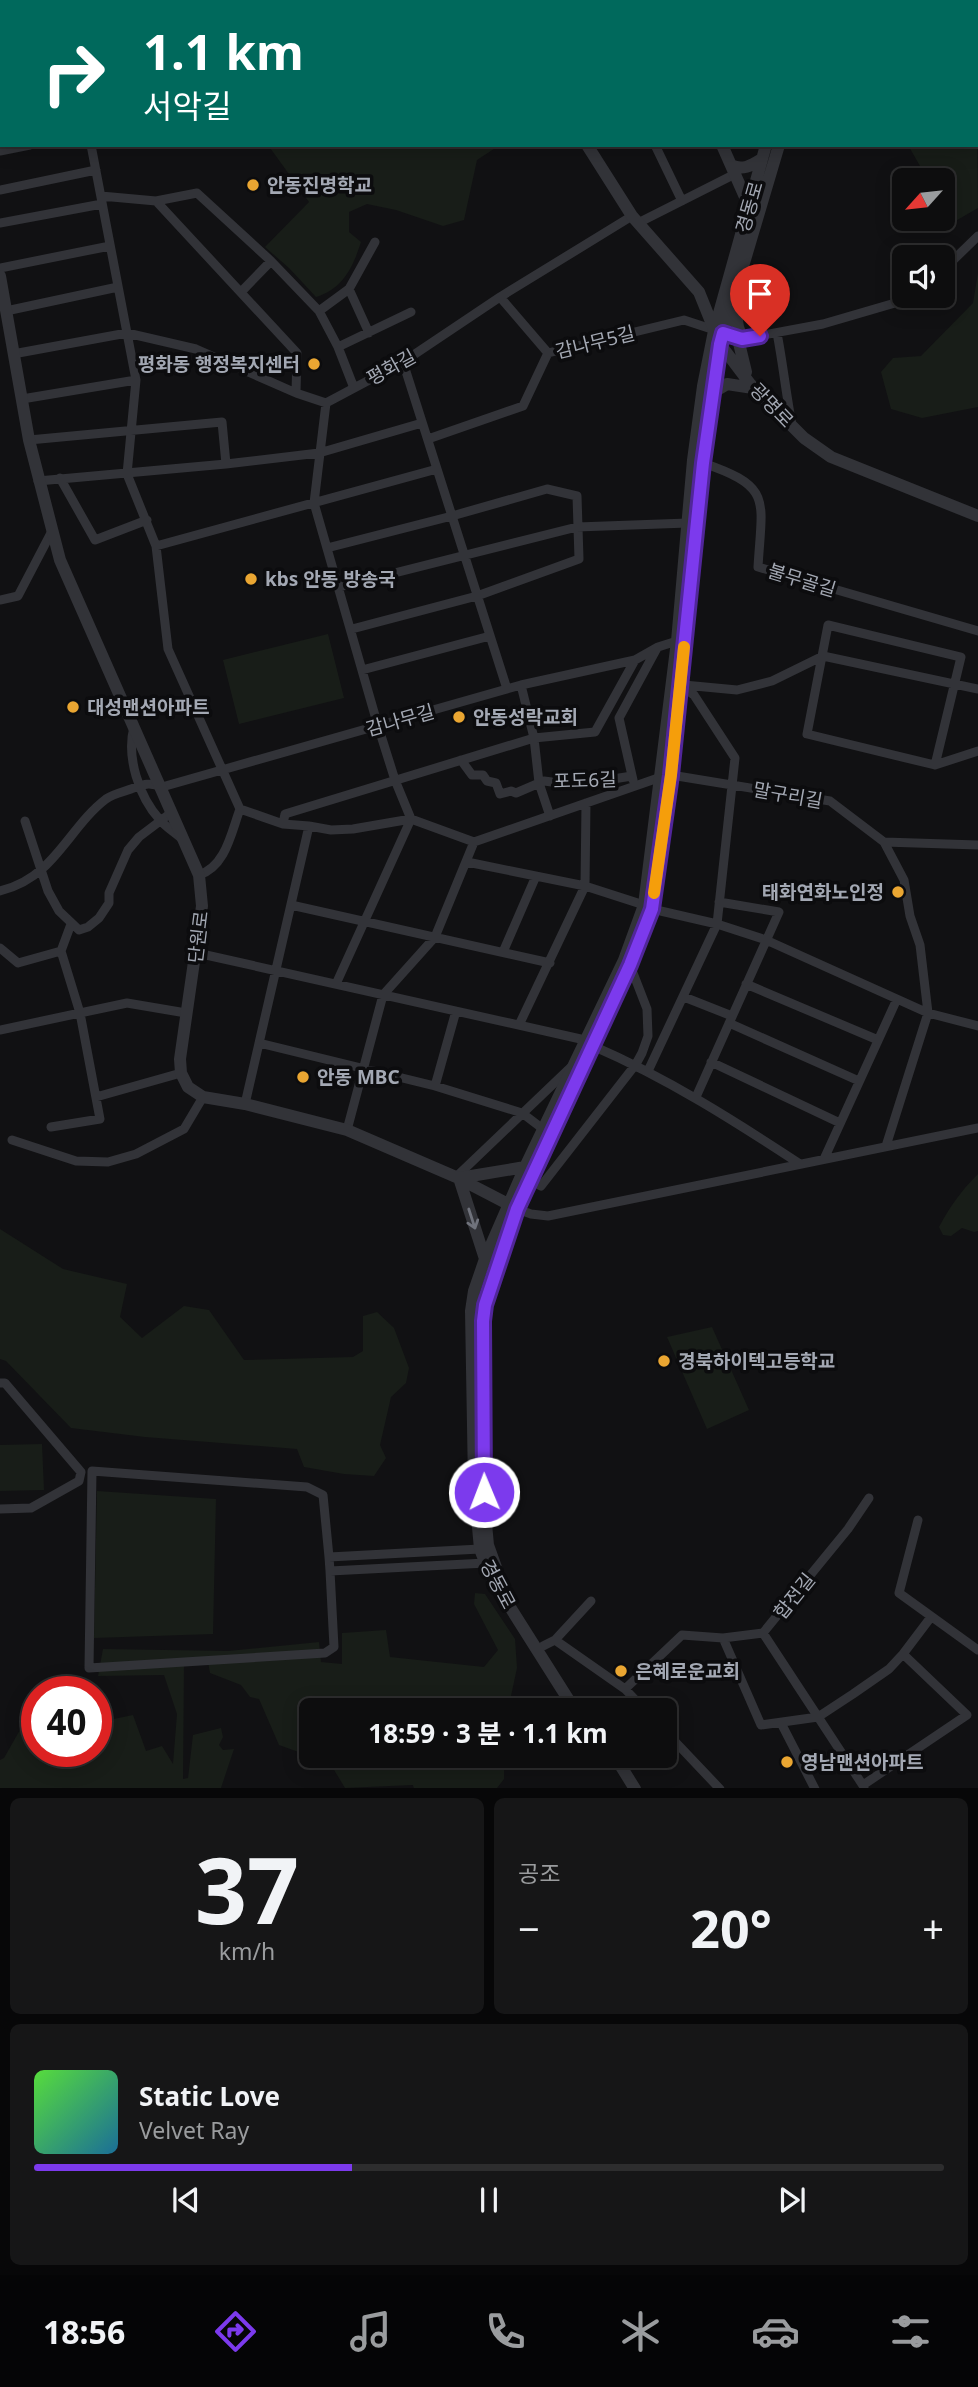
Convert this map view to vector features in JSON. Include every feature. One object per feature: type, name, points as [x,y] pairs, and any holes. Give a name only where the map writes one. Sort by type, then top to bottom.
[{"type":"street","points":[[0,151],[20,147]]},
{"type":"street","points":[[91,147],[136,380],[127,474],[156,546],[168,649],[240,809],[282,824],[331,830],[411,819],[474,842],[586,803],[634,781],[666,776]]},
{"type":"street","name":"광명로","points":[[588,147],[635,219],[699,292],[719,336],[752,386],[804,438],[831,457],[978,516]]},
{"type":"street","points":[[656,147],[682,201]]},
{"type":"street","points":[[723,147],[749,206]]},
{"type":"street","name":"경동로","points":[[676,684],[677,641],[693,460],[749,206],[765,147]]},
{"type":"street","name":"경동로","points":[[576,1698],[499,1575],[488,1545],[485,1513],[483,1312],[525,1167],[574,1064],[589,1043],[630,965],[648,907],[719,336],[778,147]]},
{"type":"street","points":[[733,170],[747,167],[762,159]]},
{"type":"street","points":[[0,190],[96,170]]},
{"type":"street","name":"평화길","points":[[326,403],[403,362],[500,297],[635,219],[682,201],[733,170]]},
{"type":"street","points":[[0,223],[102,200],[156,201],[197,192],[271,261],[319,311],[338,347],[354,388]]},
{"type":"street","points":[[156,201],[297,353],[296,393]]},
{"type":"street","points":[[955,259],[978,236]]},
{"type":"street","points":[[319,311],[349,289],[374,242]]},
{"type":"street","points":[[0,268],[110,246]]},
{"type":"street","points":[[242,291],[271,261]]},
{"type":"street","name":"단원로","points":[[0,276],[29,440],[65,573],[200,875],[202,906],[180,1059],[181,1073]]},
{"type":"street","points":[[6,311],[118,287]]},
{"type":"street","points":[[349,289],[369,333]]},
{"type":"street","points":[[712,393],[727,384],[752,386],[741,356],[739,344],[742,339],[733,294]]},
{"type":"street","points":[[500,297],[548,353]]},
{"type":"street","points":[[742,339],[823,324],[892,304]]},
{"type":"street","points":[[338,347],[411,312]]},
{"type":"street","name":"감나무5길","points":[[428,439],[523,406],[548,353],[684,320],[719,336],[742,339]]},
{"type":"street","points":[[13,354],[127,333],[196,349],[296,393],[326,403],[314,503],[378,726],[411,819],[336,984]]},
{"type":"street","points":[[777,333],[793,427]]},
{"type":"street","points":[[403,362],[507,689]]},
{"type":"street","points":[[22,399],[136,380]]},
{"type":"street","points":[[29,440],[222,422],[226,464]]},
{"type":"street","points":[[38,481],[319,453],[422,423]]},
{"type":"street","name":"불무골길","points":[[703,463],[743,479],[754,488],[760,499],[758,566],[978,631]]},
{"type":"street","points":[[156,546],[437,469]]},
{"type":"street","points":[[60,478],[95,540],[147,520]]},
{"type":"street","points":[[327,548],[547,489],[577,496],[579,559],[477,596],[352,629]]},
{"type":"street","points":[[339,587],[578,527],[688,523]]},
{"type":"street","points":[[0,600],[18,596],[52,531]]},
{"type":"street","points":[[935,765],[961,657],[828,625],[807,734],[935,765],[978,751]]},
{"type":"street","points":[[362,670],[490,636]]},
{"type":"street","name":"감나무길","points":[[162,787],[521,685],[635,660],[658,647],[677,641]]},
{"type":"street","name":"포도6길","points":[[461,760],[472,775],[483,775],[487,781],[496,783],[500,794],[511,791],[516,793],[544,781],[567,784],[601,775],[634,781],[619,719],[658,647]]},
{"type":"street","points":[[676,684],[737,690],[772,681],[823,656],[978,689]]},
{"type":"street","points":[[282,824],[285,814],[534,738],[595,732],[635,660]]},
{"type":"street","points":[[648,1071],[717,924],[735,758],[694,695],[676,684]]},
{"type":"street","points":[[521,685],[534,738],[539,783],[550,816]]},
{"type":"street","points":[[134,727],[131,750],[140,785],[160,820],[186,841]]},
{"type":"street","name":"말구리길","points":[[666,776],[830,801],[884,842]]},
{"type":"street","points":[[0,891],[26,881],[42,869],[62,849],[80,824],[107,798],[149,782],[162,787]]},
{"type":"street","points":[[519,1025],[585,886],[586,803]]},
{"type":"street","points":[[200,875],[216,866],[240,809]]},
{"type":"street","points":[[25,821],[48,891],[59,912],[79,930],[99,918],[109,903],[109,893],[128,850],[139,836],[173,812]]},
{"type":"street","points":[[245,1104],[309,826]]},
{"type":"street","points":[[347,1130],[383,995],[435,937],[474,842]]},
{"type":"street","points":[[886,1146],[928,1013],[920,945],[910,916],[904,880],[884,842],[978,845]]},
{"type":"street","points":[[467,862],[585,886],[648,907],[717,924],[766,940],[928,1013],[978,1026]]},
{"type":"street","points":[[503,952],[536,876]]},
{"type":"street","points":[[696,1097],[779,912],[719,902]]},
{"type":"street","points":[[291,905],[550,963]]},
{"type":"street","name":"경동로","points":[[567,1698],[505,1599],[480,1549],[474,1483],[471,1324],[474,1292],[485,1259],[530,1180],[648,907]]},
{"type":"street","points":[[51,1127],[100,1118],[80,1013],[61,951],[71,924]]},
{"type":"street","points":[[0,948],[18,963],[61,951]]},
{"type":"street","points":[[197,953],[589,1043],[636,1064],[696,1097],[800,1164]]},
{"type":"street","points":[[530,1180],[541,1186],[636,1064],[648,1036],[647,1009],[630,965]]},
{"type":"street","points":[[746,984],[878,1040]]},
{"type":"street","points":[[684,997],[859,1081]]},
{"type":"street","points":[[824,1159],[897,999]]},
{"type":"street","points":[[0,1030],[127,1003],[186,1013]]},
{"type":"street","points":[[435,1086],[456,1011]]},
{"type":"street","points":[[259,1043],[435,1086],[522,1113],[543,1129]]},
{"type":"street","points":[[711,1062],[840,1122]]},
{"type":"street","points":[[457,1177],[574,1064]]},
{"type":"street","points":[[96,1097],[181,1073],[188,1087],[203,1097],[245,1104],[347,1130],[457,1177],[513,1207],[531,1214],[548,1216],[978,1128]]},
{"type":"street","points":[[12,1140],[76,1161],[108,1162],[136,1154],[184,1129],[203,1097]]},
{"type":"street","points":[[457,1177],[525,1167]]},
{"type":"street","points":[[457,1177],[485,1259]]},
{"type":"street","points":[[0,1382],[5,1382],[81,1472]]},
{"type":"street","points":[[81,1472],[92,1471],[307,1487],[323,1496],[334,1647],[325,1654],[89,1668],[92,1471]]},
{"type":"street","points":[[0,1509],[31,1508],[79,1481],[81,1472]]},
{"type":"street","name":"합전길","points":[[625,1689],[682,1635],[723,1638],[763,1633],[869,1498]]},
{"type":"street","points":[[918,1520],[899,1593],[978,1650]]},
{"type":"street","points":[[329,1557],[480,1549]]},
{"type":"street","points":[[330,1571],[486,1563]]},
{"type":"street","points":[[543,1646],[555,1640],[591,1601]]},
{"type":"street","points":[[723,1638],[761,1725],[781,1723],[818,1717],[889,1669],[931,1617]]},
{"type":"street","points":[[763,1633],[864,1787],[967,1715],[903,1654]]},
{"type":"street","points":[[555,1640],[625,1689],[634,1698]]},
{"type":"street","points":[[781,1723],[815,1788]]},
{"type":"street","points":[[677,1743],[720,1788]]},
{"type":"street","points":[[613,1768],[626,1788]]},
{"type":"street","points":[[622,1768],[635,1788]]},
{"type":"shaded area","points":[[269,147],[497,147],[477,160],[464,220],[443,226],[396,210],[367,204],[349,212],[349,232],[361,242],[358,251],[340,283],[316,297],[265,247],[309,202]]},
{"type":"shaded area","points":[[909,147],[977,147],[978,208],[956,221],[956,168],[921,168]]},
{"type":"shaded area","points":[[978,273],[978,407],[922,418],[891,409],[881,372],[893,358],[921,356],[973,303]]},
{"type":"shaded area","points":[[328,634],[344,698],[239,724],[223,660]]},
{"type":"shaded area","points":[[978,1174],[978,1231],[962,1228],[951,1236],[943,1235],[939,1227],[943,1219],[961,1192]]},
{"type":"shaded area","points":[[0,1229],[63,1269],[127,1284],[120,1317],[142,1338],[184,1306],[209,1310],[244,1360],[353,1357],[363,1351],[363,1316],[377,1312],[394,1328],[409,1368],[406,1383],[391,1397],[380,1445],[386,1458],[374,1476],[344,1474],[304,1467],[297,1449],[145,1437],[71,1428],[6,1361],[0,1359]]},
{"type":"shaded area","points":[[712,1327],[749,1410],[707,1429],[667,1337]]},
{"type":"shaded area","points":[[42,1444],[44,1490],[0,1491],[0,1445]]},
{"type":"shaded area","points":[[97,1491],[216,1499],[213,1634],[94,1638]]},
{"type":"shaded area","points":[[475,1593],[485,1594],[515,1639],[517,1668],[511,1698],[299,1698],[299,1752],[279,1745],[259,1699],[250,1697],[241,1685],[210,1673],[208,1662],[184,1664],[183,1779],[188,1778],[193,1735],[221,1728],[223,1737],[219,1745],[223,1750],[234,1749],[221,1788],[0,1788],[0,1760],[4,1758],[21,1728],[21,1767],[112,1767],[112,1719],[133,1715],[146,1751],[162,1746],[173,1764],[177,1714],[164,1675],[98,1676],[103,1649],[228,1651],[319,1642],[321,1662],[342,1664],[342,1633],[386,1630],[390,1657],[484,1667],[498,1650],[474,1604]]},
{"type":"shaded area","points":[[333,1768],[504,1768],[504,1779],[497,1788],[414,1788],[413,1785],[345,1788]]},
{"type":"slow traffic","points":[[654,893],[671,775],[684,647]]},
{"type":"place","name":"안동진명학교","points":[[253,185]]},
{"type":"place","name":"평화동 행정복지센터","points":[[314,364]]},
{"type":"place","name":"kbs 안동 방송국","points":[[251,579]]},
{"type":"place","name":"대성맨션아파트","points":[[73,707]]},
{"type":"place","name":"안동성락교회","points":[[459,717]]},
{"type":"place","name":"태화연화노인정","points":[[898,892]]},
{"type":"place","name":"안동 MBC","points":[[303,1077]]},
{"type":"place","name":"경북하이텍고등학교","points":[[664,1361]]},
{"type":"place","name":"은혜로운교회","points":[[621,1671]]},
{"type":"place","name":"영남맨션아파트","points":[[787,1762]]},
{"type":"route","points":[[484,1492],[483,1312],[517,1209],[630,965],[652,909],[671,775],[709,411],[720,344],[723,333],[742,339],[760,336]]}]
